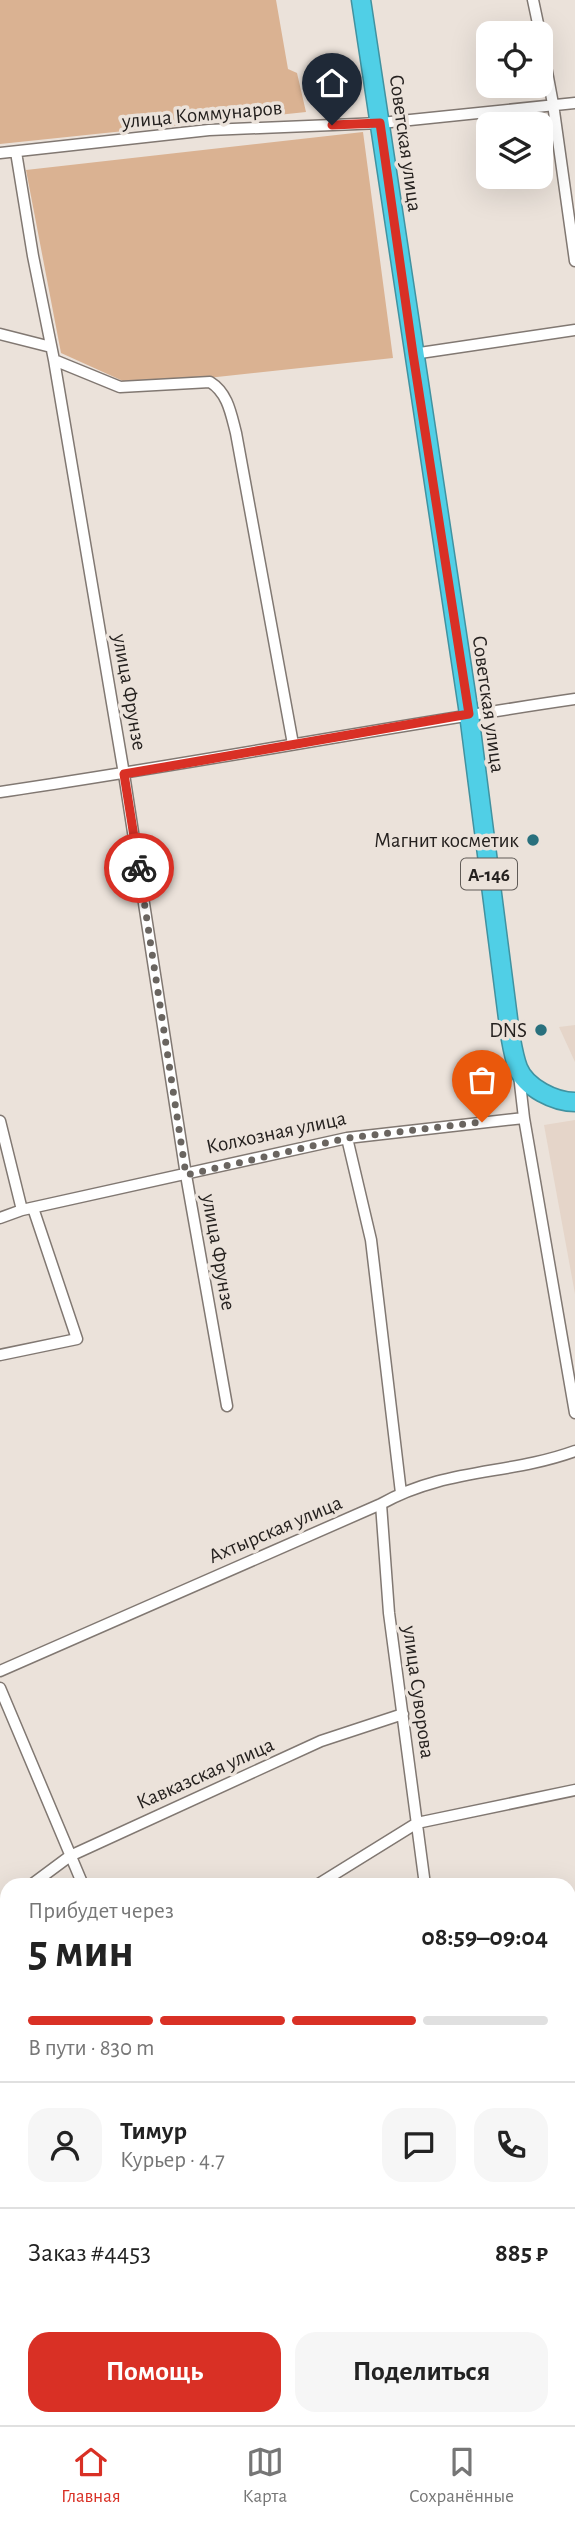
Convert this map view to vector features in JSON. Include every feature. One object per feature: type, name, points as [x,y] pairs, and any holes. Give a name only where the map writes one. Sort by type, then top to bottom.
[{"type":"highway","name":"Советская улица","points":[[360,0],[469,714],[509,1034],[519,1071]]},
{"type":"highway","points":[[519,1071],[533,1086],[551,1097],[575,1102]]},
{"type":"highway","points":[[551,1097],[575,1094]]},
{"type":"street","points":[[533,0],[537,21]]},
{"type":"street","points":[[552,98],[575,261]]},
{"type":"street","name":"улица Коммунаров","points":[[0,153],[209,130],[380,123],[575,103]]},
{"type":"street","name":"улица Фрунзе","points":[[16,152],[124,774],[186,1175],[227,1406]]},
{"type":"street","points":[[413,354],[575,330]]},
{"type":"street","points":[[0,334],[51,347]]},
{"type":"street","points":[[54,360],[120,387],[210,382],[226,397],[236,433],[293,744]]},
{"type":"street","points":[[0,792],[124,774],[469,714],[575,699]]},
{"type":"street","name":"Советская улица","points":[[519,1071],[524,1118],[575,1413]]},
{"type":"street","name":"Колхозная улица","points":[[0,1217],[347,1138],[524,1118]]},
{"type":"street","points":[[0,1121],[28,1209],[77,1339],[0,1355]]},
{"type":"street","points":[[347,1138],[371,1240],[401,1493]]},
{"type":"street","name":"Ахтырская улица","points":[[0,1671],[401,1493],[443,1478],[548,1461],[575,1451]]},
{"type":"street","name":"улица Суворова","points":[[381,1504],[389,1613],[424,1878]]},
{"type":"street","points":[[0,1688],[80,1878]]},
{"type":"street","name":"Кавказская улица","points":[[40,1878],[70,1856],[321,1741],[403,1714]]},
{"type":"street","points":[[328,1878],[417,1823],[575,1790]]},
{"type":"shaded area","points":[[0,0],[276,0],[288,69],[297,73],[306,112],[0,144]]},
{"type":"shaded area","points":[[363,132],[393,358],[134,386],[61,353],[26,170]]},
{"type":"shaded area","points":[[575,1025],[575,1062],[559,1027]]},
{"type":"shaded area","points":[[575,1120],[575,1294],[544,1125]]},
{"type":"way so far","points":[[139,868],[186,1175],[347,1138],[482,1122]]},
{"type":"place","name":"Магнит косметик","points":[[533,840]]},
{"type":"place","name":"DNS","points":[[541,1030]]},
{"type":"route","points":[[139,868],[124,774],[469,714],[380,123],[332,125]]}]
